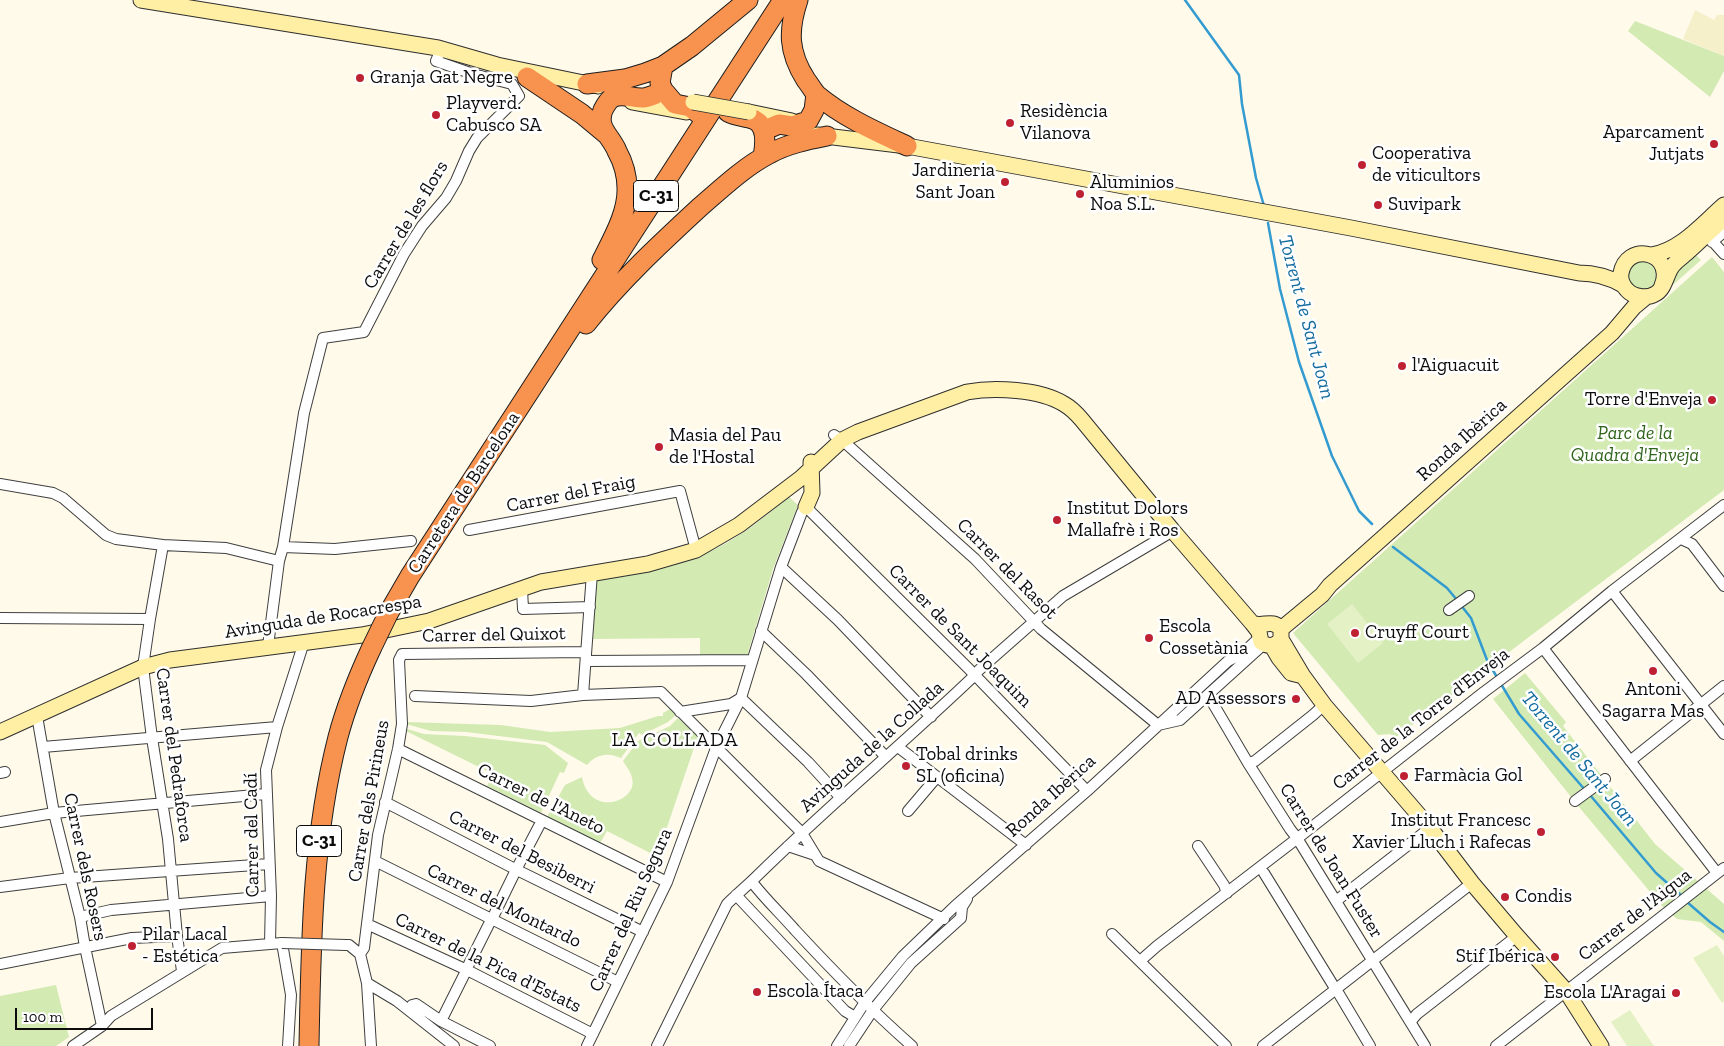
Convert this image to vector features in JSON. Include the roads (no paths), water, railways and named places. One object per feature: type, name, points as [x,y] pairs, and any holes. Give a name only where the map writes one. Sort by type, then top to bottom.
[{"type":"highway","points":[[587,84],[625,79],[663,66],[703,37],[748,0]]},
{"type":"highway","name":"Carretera de Barcelona","points":[[309,1046],[312,932],[320,827],[338,736],[360,672],[388,614],[410,576],[783,0]]},
{"type":"highway","points":[[798,0],[791,25],[791,45],[796,63],[816,94],[866,126],[907,146]]},
{"type":"highway","points":[[662,97],[663,90],[660,83],[663,66]]},
{"type":"highway","points":[[526,77],[568,105],[606,134]]},
{"type":"highway","points":[[723,108],[735,116],[757,122],[792,126],[808,121],[814,110],[816,94]]},
{"type":"highway","points":[[530,392],[603,258],[617,230],[623,211],[627,187],[625,174],[616,148],[602,126],[601,116],[604,107],[612,98],[624,95],[642,98],[662,97],[675,104],[695,110]]},
{"type":"highway","points":[[757,122],[764,133],[766,144],[764,157]]},
{"type":"highway","points":[[530,392],[605,300],[673,232],[714,196],[764,157],[787,146],[827,136]]},
{"type":"street","points":[[141,0],[441,49],[496,65],[662,97]]},
{"type":"street","name":"Carrer de les flors","points":[[283,547],[304,413],[323,338],[364,332],[404,254],[422,226],[446,198],[456,180],[468,150],[477,138],[520,96],[512,84],[473,74],[436,61],[441,49]]},
{"type":"street","points":[[496,65],[550,85],[612,98],[695,110],[827,136],[907,146],[1351,228],[1579,273],[1592,273],[1609,277],[1639,296],[1646,297]]},
{"type":"street","points":[[695,110],[723,108]]},
{"type":"street","points":[[757,122],[802,123],[884,142]]},
{"type":"street","points":[[1592,273],[1626,261],[1632,256],[1663,253],[1678,244],[1724,205]]},
{"type":"street","points":[[1710,238],[1724,219]]},
{"type":"street","points":[[1661,288],[1672,266],[1710,238],[1724,232]]},
{"type":"street","points":[[1710,238],[1724,254]]},
{"type":"street","points":[[1652,255],[1663,268],[1665,277],[1661,288]]},
{"type":"street","name":"Ronda Ibèrica","points":[[1620,323],[1627,301],[1625,288],[1620,276],[1622,266],[1626,261]]},
{"type":"street","name":"Ronda Ibèrica","points":[[837,1046],[865,1002],[903,956],[970,894],[1087,791],[1228,661],[1243,653],[1267,633],[1322,595],[1330,585],[1612,333],[1634,307],[1661,288]]},
{"type":"street","points":[[838,438],[849,431],[858,432],[967,392],[982,389],[1029,392],[1063,403],[1082,420],[1173,531],[1267,633],[1279,658],[1291,673],[1303,676],[1324,705],[1430,828],[1472,883],[1566,991],[1601,1046]]},
{"type":"street","name":"Avinguda de Rocacrespa","points":[[0,732],[143,667],[170,660],[362,635],[429,621],[541,582],[648,564],[696,550],[739,525],[788,486],[838,438]]},
{"type":"street","name":"Carrer del Rasot","points":[[838,438],[975,559],[1035,620],[1041,629],[1158,726]]},
{"type":"street","points":[[806,507],[812,493],[811,462]]},
{"type":"street","points":[[0,484],[53,493],[63,498],[106,535],[116,540],[164,545],[226,548],[279,560]]},
{"type":"street","points":[[788,486],[799,494],[806,507]]},
{"type":"street","name":"Carrer del Fraig","points":[[469,530],[680,491],[696,550]]},
{"type":"street","name":"Carrer de la Torre d'Enveja","points":[[1140,961],[1543,648],[1612,591],[1724,506]]},
{"type":"street","name":"Carrer del Riu Segura","points":[[587,1046],[667,882],[716,748],[741,698],[781,567],[802,512],[806,507]]},
{"type":"street","name":"Carrer de Sant Joaquim","points":[[806,507],[976,675],[1087,791]]},
{"type":"street","name":"Avinguda de la Collada","points":[[657,1046],[727,904],[736,895],[931,717],[979,670],[1062,596],[1173,531]]},
{"type":"street","points":[[1681,539],[1692,544],[1724,586]]},
{"type":"street","points":[[268,646],[279,560],[283,547],[335,548],[411,540]]},
{"type":"street","name":"Carrer del Pedraforca","points":[[164,545],[143,667],[168,840],[182,971]]},
{"type":"street","points":[[781,567],[838,620],[931,717]]},
{"type":"street","points":[[583,695],[592,573]]},
{"type":"street","points":[[522,589],[523,609],[590,607]]},
{"type":"street","points":[[1612,591],[1724,734]]},
{"type":"street","points":[[1449,610],[1469,596]]},
{"type":"street","points":[[0,618],[150,619]]},
{"type":"street","points":[[760,631],[806,674],[886,757]]},
{"type":"street","name":"Ronda Ibèrica","points":[[1158,726],[1180,720],[1208,695],[1267,633]]},
{"type":"street","name":"Carrer del Cadí","points":[[270,944],[271,896],[266,770],[277,727],[304,642]]},
{"type":"street","points":[[1543,648],[1630,761],[1720,871]]},
{"type":"street","name":"Carrer del Quixot","points":[[402,654],[752,660]]},
{"type":"street","name":"Carrer dels Pirineus","points":[[360,954],[364,948],[378,835],[402,724],[399,660],[402,654]]},
{"type":"street","points":[[1630,761],[1724,686]]},
{"type":"street","points":[[415,696],[531,701],[583,695],[661,692],[802,833],[819,861],[944,919]]},
{"type":"street","name":"Carrer de Joan Fuster","points":[[1208,695],[1425,1046]]},
{"type":"street","points":[[680,712],[731,704],[741,698],[808,762],[841,798]]},
{"type":"street","points":[[1251,762],[1324,705]]},
{"type":"street","name":"Carrer dels Rosers","points":[[37,716],[54,813],[80,917],[102,1026]]},
{"type":"street","points":[[43,748],[277,727]]},
{"type":"street","points":[[898,747],[1026,846]]},
{"type":"street","name":"Carrer de l'Aneto","points":[[398,748],[667,882]]},
{"type":"street","points":[[908,811],[936,778]]},
{"type":"street","points":[[1576,801],[1605,779]]},
{"type":"street","points":[[0,822],[54,813],[266,794]]},
{"type":"street","name":"Carrer del Besiberri","points":[[385,802],[516,870],[643,932]]},
{"type":"street","points":[[469,964],[539,826]]},
{"type":"street","points":[[1336,901],[1430,828]]},
{"type":"street","points":[[788,846],[815,855]]},
{"type":"street","points":[[1198,846],[1224,885],[1226,893]]},
{"type":"street","name":"Carrer del Montardo","points":[[375,861],[618,982]]},
{"type":"street","points":[[0,886],[70,878],[269,864]]},
{"type":"street","name":"Carrer de l'Aigua","points":[[1496,1046],[1720,871]]},
{"type":"street","points":[[1264,873],[1370,1046]]},
{"type":"street","points":[[752,882],[809,946],[912,1046]]},
{"type":"street","points":[[1263,1046],[1472,883]]},
{"type":"street","name":"Ronda Ibèrica","points":[[849,1046],[873,1010],[911,963],[960,918],[962,907],[970,894]]},
{"type":"street","points":[[736,895],[845,1011],[855,1017]]},
{"type":"street","points":[[80,917],[111,910],[271,896]]},
{"type":"street","name":"Carrer de la Pica d'Estats","points":[[367,924],[466,970],[593,1034]]},
{"type":"street","points":[[1112,934],[1226,1046]]},
{"type":"street","points":[[0,964],[132,938],[177,936]]},
{"type":"street","points":[[1411,1021],[1417,1014],[1517,936]]},
{"type":"street","points":[[282,943],[291,995],[288,1046]]},
{"type":"street","points":[[73,1046],[102,1026],[111,1016],[222,948],[282,943],[350,945],[360,954],[367,983],[371,1046]]},
{"type":"street","points":[[441,1021],[464,975]]},
{"type":"street","points":[[367,983],[397,1001],[456,1046]]},
{"type":"street","points":[[456,1046],[412,1005],[416,1004],[441,1021],[490,1046]]},
{"type":"waterway","name":"Torrent de Sant Joan","points":[[1185,0],[1239,75],[1242,104],[1256,178],[1264,206]]},
{"type":"waterway","name":"Torrent de Sant Joan","points":[[1268,223],[1280,289],[1299,362],[1332,456],[1359,511],[1372,524]]},
{"type":"waterway","name":"Torrent de Sant Joan","points":[[1393,547],[1447,588],[1457,600]]},
{"type":"waterway","name":"Torrent de Sant Joan","points":[[1460,604],[1471,618],[1487,660],[1498,679]]},
{"type":"waterway","name":"Torrent de Sant Joan","points":[[1501,684],[1519,714],[1586,791]]},
{"type":"waterway","name":"Torrent de Sant Joan","points":[[1590,795],[1656,873],[1682,896]]},
{"type":"waterway","name":"Torrent de Sant Joan","points":[[1687,902],[1724,932]]},
{"type":"place","name":"Granja Gat Negre","points":[[360,78]]},
{"type":"place","name":"Playverd. Cabusco SA","points":[[436,115]]},
{"type":"place","name":"Residència Vilanova","points":[[1010,123]]},
{"type":"place","name":"Aparcament Jutjats","points":[[1714,144]]},
{"type":"place","name":"Cooperativa de viticultors","points":[[1362,165]]},
{"type":"place","name":"Jardineria Sant Joan","points":[[1005,182]]},
{"type":"place","name":"Aluminios Noa S.L.","points":[[1080,194]]},
{"type":"place","name":"Suvipark","points":[[1378,205]]},
{"type":"place","name":"l'Aiguacuit","points":[[1402,366]]},
{"type":"place","name":"Torre d'Enveja","points":[[1712,400]]},
{"type":"place","name":"Masia del Pau de l'Hostal","points":[[659,447]]},
{"type":"place","name":"Institut Dolors Mallafrè i Ros","points":[[1057,520]]},
{"type":"place","name":"Cruyff Court","points":[[1355,633]]},
{"type":"place","name":"Escola Cossetània","points":[[1149,638]]},
{"type":"place","name":"Antoni Sagarra Mas","points":[[1653,671]]},
{"type":"place","name":"AD Assessors","points":[[1296,699]]},
{"type":"place","name":"Tobal drinks SL (oficina)","points":[[906,766]]},
{"type":"place","name":"Farmàcia Gol","points":[[1404,776]]},
{"type":"place","name":"Institut Francesc Xavier Lluch i Rafecas","points":[[1541,832]]},
{"type":"place","name":"Condis","points":[[1505,897]]},
{"type":"place","name":"Pilar Lacal - Estética","points":[[132,946]]},
{"type":"place","name":"Stif Ibérica","points":[[1555,957]]},
{"type":"place","name":"Escola Ítaca","points":[[757,992]]},
{"type":"place","name":"Escola L'Aragai","points":[[1676,993]]},
{"type":"district","name":"LA COLLADA","points":[[675,740]]},
{"type":"park label","name":"Parc de la Quadra d'Enveja","points":[[1635,445]]}]
